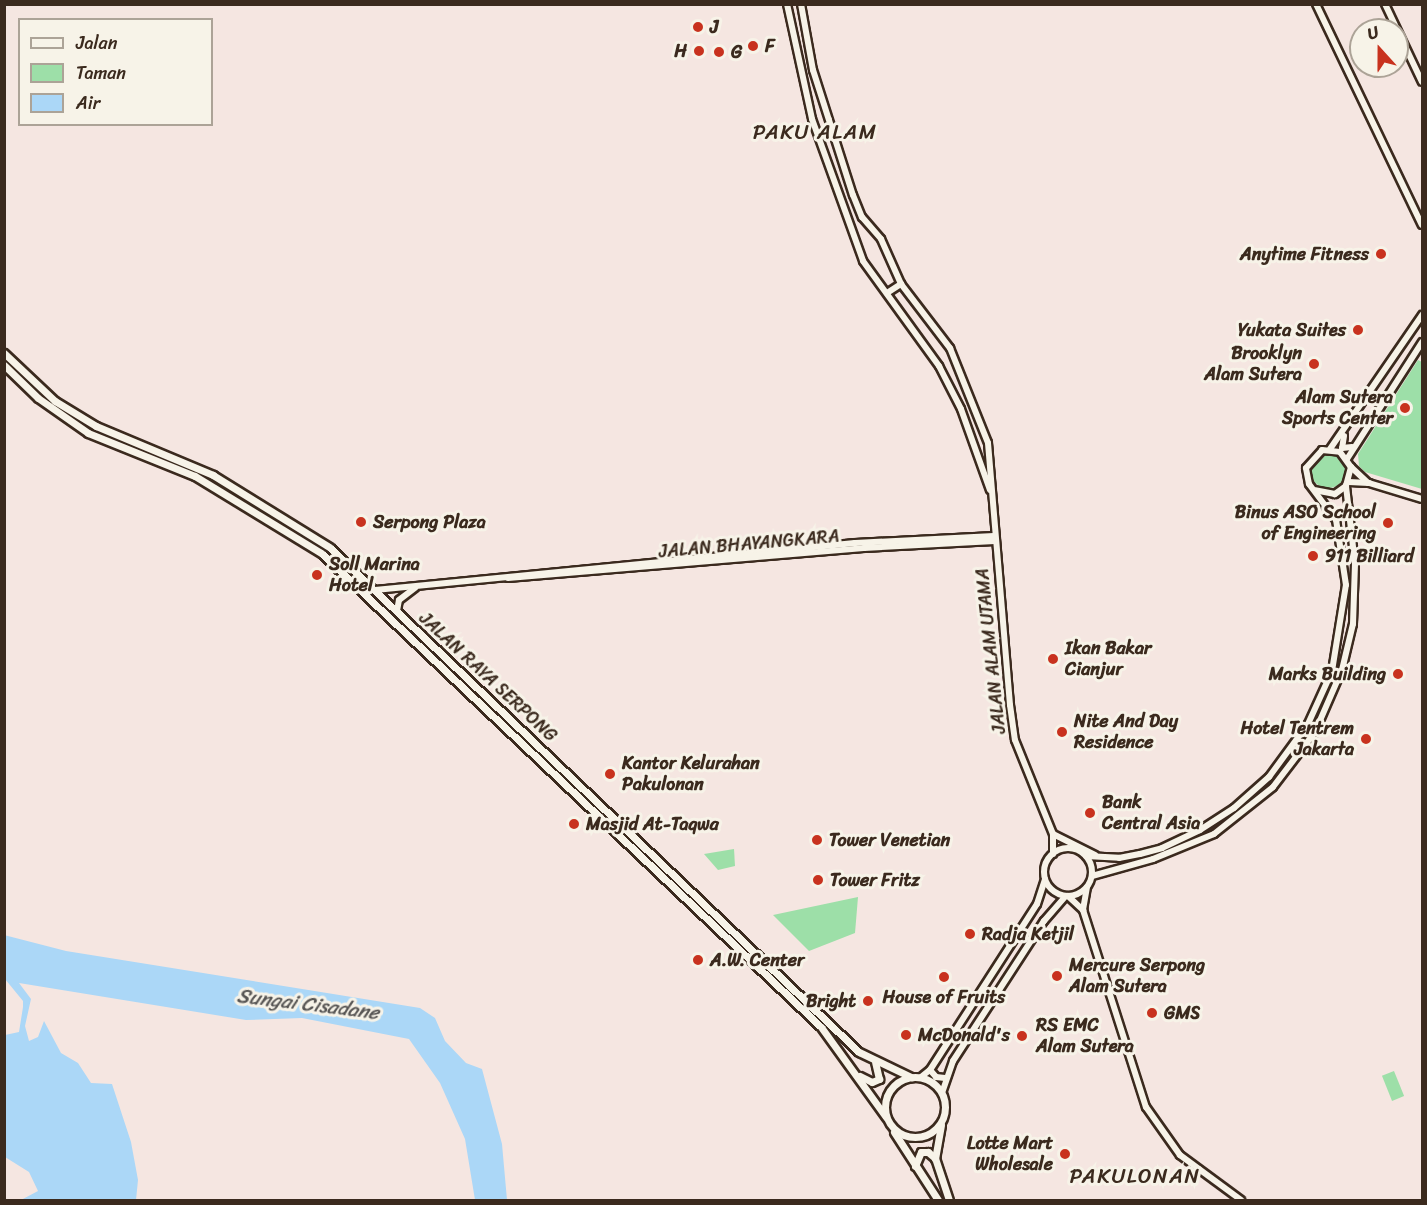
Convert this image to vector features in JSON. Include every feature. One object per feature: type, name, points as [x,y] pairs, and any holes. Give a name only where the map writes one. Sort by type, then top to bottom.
[{"type":"main road","name":"JALAN ALAM UTAMA","points":[[787,4],[795,51],[812,119],[866,268],[915,328],[962,409],[991,494]]},
{"type":"main road","name":"JALAN ALAM UTAMA","points":[[801,4],[807,48],[829,127],[862,217],[881,238],[901,284],[940,333],[961,370],[989,446],[995,539],[1016,740],[1053,834],[1053,854]]},
{"type":"main road","points":[[1316,4],[1422,225]]},
{"type":"main road","points":[[1385,4],[1422,82]]},
{"type":"main road","points":[[795,51],[807,48]]},
{"type":"main road","points":[[851,224],[862,217]]},
{"type":"main road","points":[[887,293],[901,284]]},
{"type":"main road","points":[[921,1077],[930,1070],[1037,904],[1045,879],[1046,865],[1053,854],[1073,849],[1086,856],[1101,858],[1162,848],[1234,808],[1269,777],[1308,724],[1332,671],[1346,585],[1336,520],[1306,476],[1309,460],[1330,449],[1344,434],[1422,315]]},
{"type":"main road","points":[[1347,459],[1422,342]]},
{"type":"main road","name":"JALAN RAYA SERPONG","points":[[4,353],[55,401],[96,426],[195,466],[237,489],[329,547],[859,1052],[875,1062],[911,1077]]},
{"type":"main road","name":"JALAN RAYA SERPONG","points":[[4,365],[38,398],[88,433],[195,476],[293,533],[336,567],[821,1027],[886,1117]]},
{"type":"main road","points":[[1344,434],[1343,450],[1355,445]]},
{"type":"main road","points":[[1330,449],[1347,459],[1351,467],[1369,483]]},
{"type":"main road","points":[[1092,876],[1154,859],[1209,837],[1273,787],[1315,732],[1342,670],[1353,624],[1354,564],[1348,484],[1351,467]]},
{"type":"main road","points":[[1315,490],[1335,494],[1348,484],[1369,483],[1422,499]]},
{"type":"main road","points":[[233,497],[237,489]]},
{"type":"main road","name":"JALAN BHAYANGKARA","points":[[375,590],[995,539]]},
{"type":"main road","points":[[397,611],[399,600],[418,586]]},
{"type":"main road","points":[[1053,834],[1101,858]]},
{"type":"main road","points":[[1086,856],[1092,876],[1087,886],[1083,910],[1132,1070],[1153,1121],[1196,1169],[1241,1200]]},
{"type":"main road","points":[[1045,879],[1053,890],[1066,896],[1083,910]]},
{"type":"main road","points":[[949,1200],[935,1158],[945,1108],[942,1093],[945,1078],[1044,921],[1066,896],[1087,886]]},
{"type":"main road","points":[[858,1076],[872,1082],[879,1079],[875,1062]]},
{"type":"main road","points":[[930,1070],[936,1077],[945,1078]]},
{"type":"main road","points":[[938,1200],[886,1117],[889,1091],[911,1077],[921,1077],[933,1083],[942,1093]]},
{"type":"main road","points":[[893,1129],[919,1137],[941,1123]]},
{"type":"main road","points":[[915,1166],[921,1152],[928,1152],[935,1158]]},
{"type":"green space","name":"Alam Sutera Sports Center","points":[[1418,360],[1422,362],[1422,489],[1365,472],[1359,466],[1358,454]]},
{"type":"green space","points":[[1328,452],[1341,457],[1346,470],[1341,483],[1328,488],[1315,483],[1310,470],[1315,457]]},
{"type":"green space","points":[[734,849],[735,866],[718,870],[704,854]]},
{"type":"green space","points":[[858,897],[855,933],[809,951],[773,915]]},
{"type":"green space","points":[[1394,1071],[1404,1096],[1392,1101],[1382,1076]]},
{"type":"water","name":"Sungai Cisadane","points":[[4,935],[66,951],[420,1008],[435,1018],[445,1041],[466,1063],[482,1069],[502,1144],[507,1200],[475,1200],[465,1139],[440,1083],[409,1039],[302,1018],[246,1020],[19,983],[31,999],[25,1026],[29,1041],[38,1037],[44,1021],[61,1053],[78,1063],[91,1083],[112,1084],[131,1142],[138,1180],[136,1200],[21,1200],[38,1191],[29,1172],[5,1157],[5,1035],[19,1032],[23,1001],[5,979]]},
{"type":"place","name":"J","points":[[698,27]]},
{"type":"place","name":"F","points":[[753,46]]},
{"type":"place","name":"H","points":[[699,51]]},
{"type":"place","name":"G","points":[[719,52]]},
{"type":"place","name":"Anytime Fitness","points":[[1381,254]]},
{"type":"place","name":"Yukata Suites","points":[[1358,330]]},
{"type":"place","name":"Brooklyn Alam Sutera","points":[[1314,364]]},
{"type":"place","name":"Alam Sutera Sports Center","points":[[1405,408]]},
{"type":"place","name":"Serpong Plaza","points":[[361,522]]},
{"type":"place","name":"Binus ASO School of Engineering","points":[[1388,523]]},
{"type":"place","name":"911 Billiard","points":[[1313,556]]},
{"type":"place","name":"Soll Marina Hotel","points":[[317,575]]},
{"type":"place","name":"Ikan Bakar Cianjur","points":[[1053,659]]},
{"type":"place","name":"Marks Building","points":[[1398,674]]},
{"type":"place","name":"Nite And Day Residence","points":[[1062,732]]},
{"type":"place","name":"Hotel Tentrem Jakarta","points":[[1366,739]]},
{"type":"place","name":"Kantor Kelurahan Pakulonan","points":[[610,774]]},
{"type":"place","name":"Bank Central Asia","points":[[1090,813]]},
{"type":"place","name":"Masjid At-Taqwa","points":[[574,824]]},
{"type":"place","name":"Tower Venetian","points":[[817,840]]},
{"type":"place","name":"Tower Fritz","points":[[818,880]]},
{"type":"place","name":"Radja Ketjil","points":[[970,934]]},
{"type":"place","name":"A.W. Center","points":[[698,960]]},
{"type":"place","name":"Mercure Serpong Alam Sutera","points":[[1057,976]]},
{"type":"place","name":"House of Fruits","points":[[944,977]]},
{"type":"place","name":"Bright","points":[[868,1001]]},
{"type":"place","name":"GMS","points":[[1152,1013]]},
{"type":"place","name":"McDonald's","points":[[906,1035]]},
{"type":"place","name":"RS EMC Alam Sutera","points":[[1022,1036]]},
{"type":"place","name":"Lotte Mart Wholesale","points":[[1065,1154]]},
{"type":"district","name":"PAKU ALAM","points":[[815,132]]},
{"type":"district","name":"PAKULONAN","points":[[1135,1176]]}]
